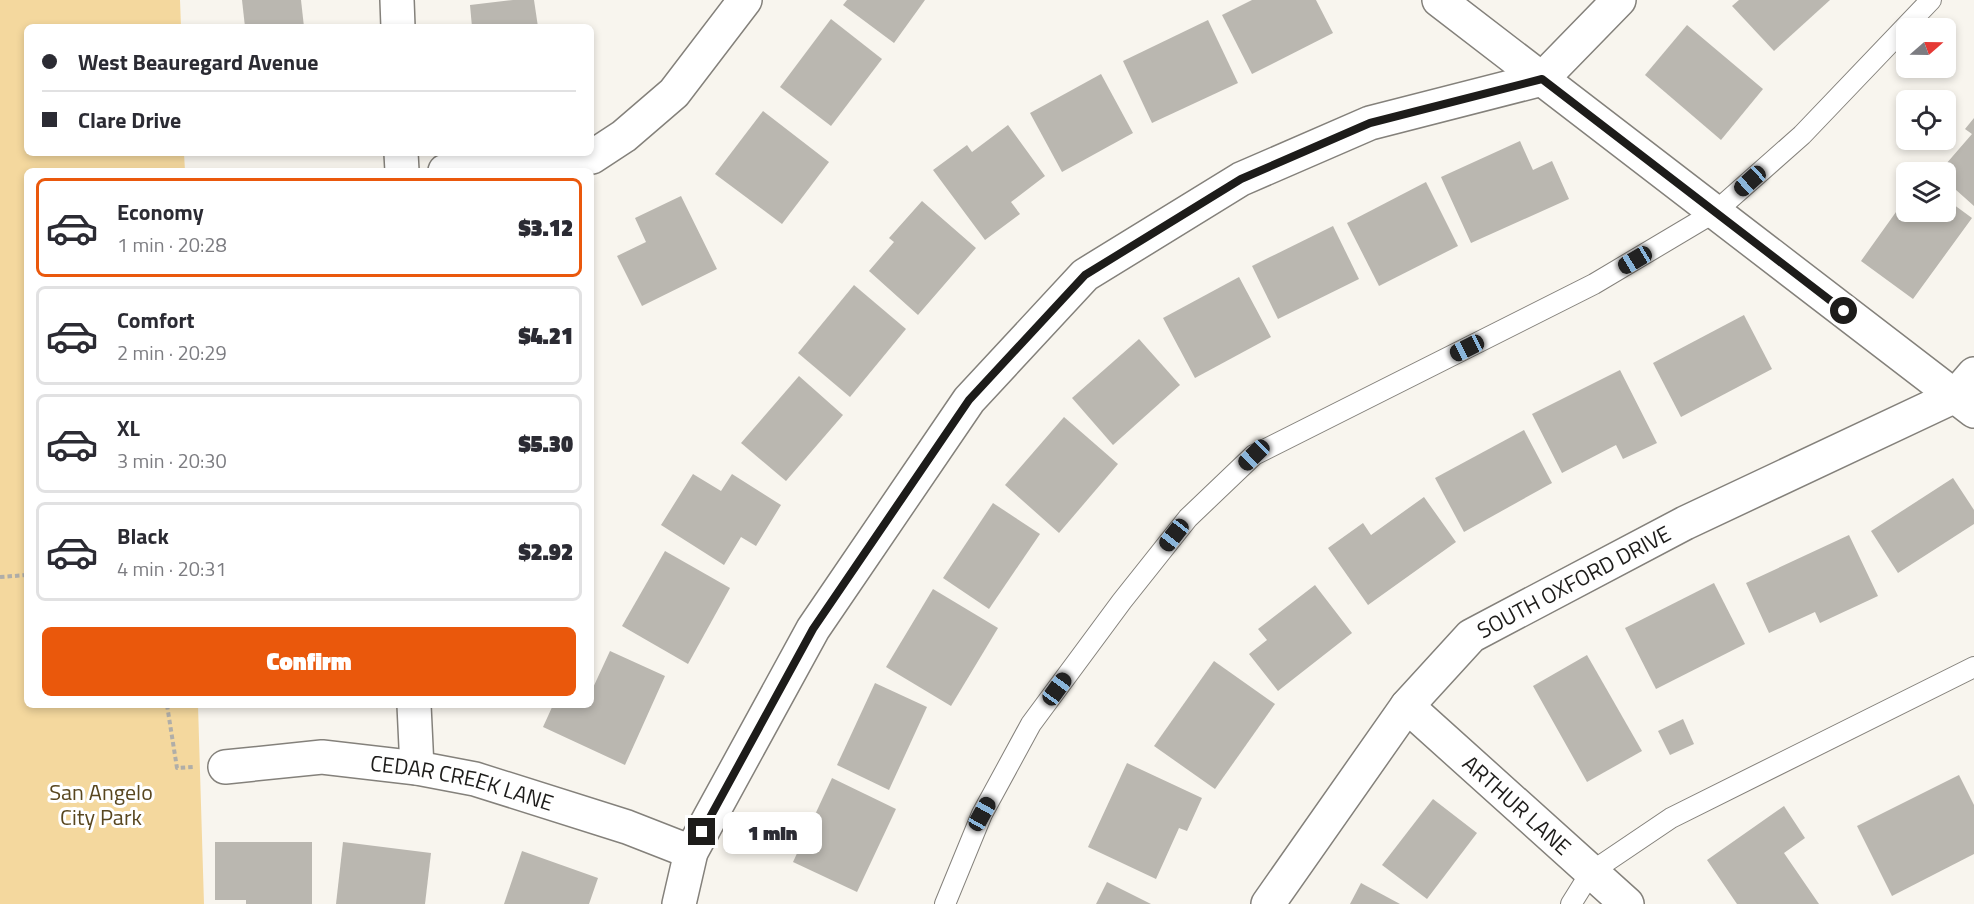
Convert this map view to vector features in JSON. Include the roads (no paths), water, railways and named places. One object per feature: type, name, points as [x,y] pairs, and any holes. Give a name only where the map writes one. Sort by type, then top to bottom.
[{"type":"street","points":[[397,0],[398,24]]},
{"type":"street","points":[[594,156],[624,136],[674,93],[745,0]]},
{"type":"street","points":[[1440,0],[1715,212],[1968,394]]},
{"type":"street","points":[[679,904],[691,852],[813,629],[962,409],[1085,275],[1241,179],[1370,123],[1542,79],[1619,0]]},
{"type":"street","points":[[544,168],[594,156]]},
{"type":"street","name":"SOUTH OXFORD DRIVE","points":[[1268,904],[1407,706],[1471,636],[1685,523],[1968,394]]},
{"type":"street","name":"ARTHUR LANE","points":[[1407,706],[1627,904]]},
{"type":"street","points":[[414,708],[417,768]]},
{"type":"street","name":"CEDAR CREEK LANE","points":[[225,767],[322,757],[417,768],[475,778],[627,827],[691,852]]},
{"type":"lane","points":[[945,904],[982,814],[1031,724],[1122,601],[1188,518],[1254,455],[1594,284],[1715,212],[1802,135],[1931,0]]},
{"type":"lane","points":[[1571,904],[1591,872],[1671,818],[1974,667]]},
{"type":"park label","name":"San Angelo City Park","points":[[101,804]]}]
